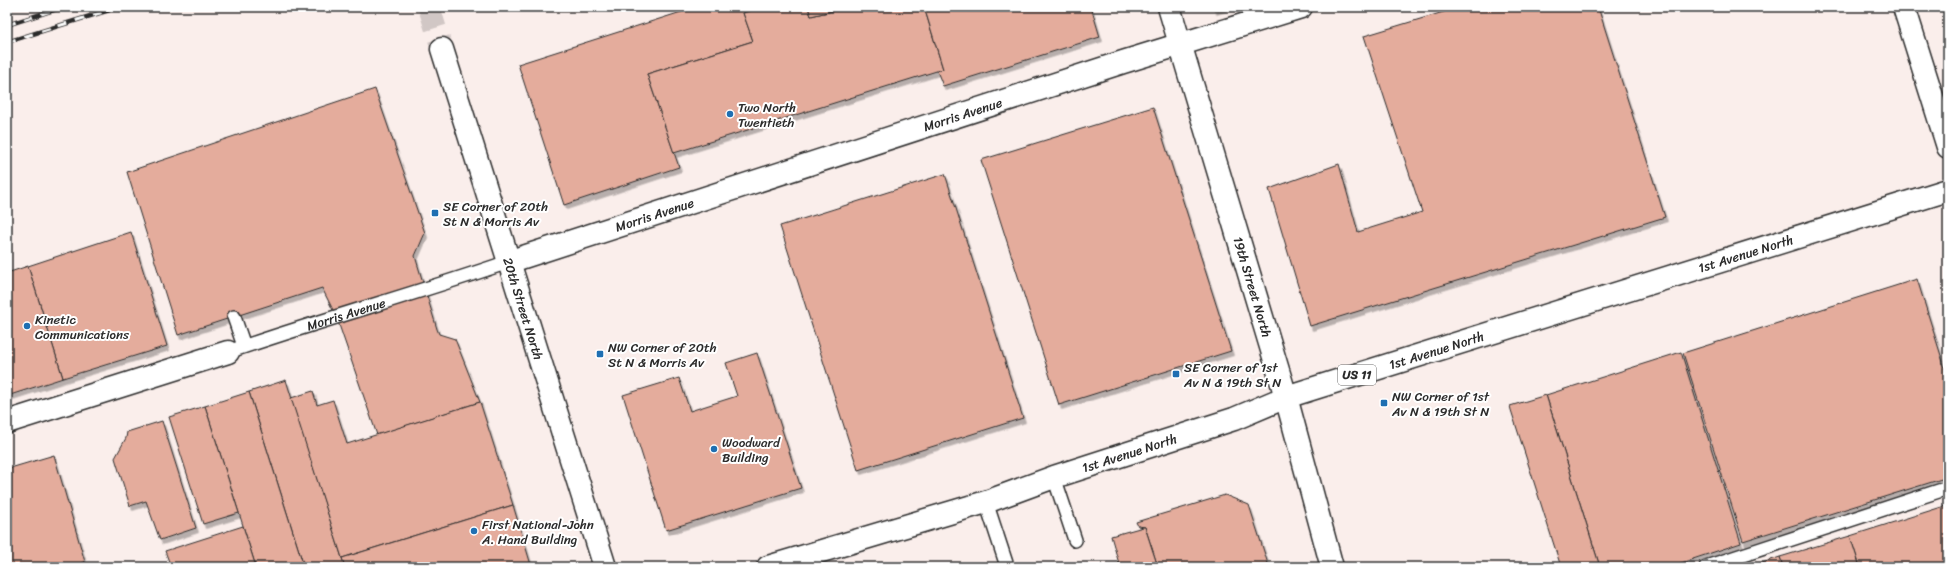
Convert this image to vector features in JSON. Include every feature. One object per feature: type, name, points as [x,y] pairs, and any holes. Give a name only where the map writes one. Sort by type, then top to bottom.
[{"type":"main road","name":"19th Street North","points":[[1169,7],[1286,397],[1332,567]]},
{"type":"main road","name":"Morris Avenue","points":[[508,262],[1181,44],[1301,7]]},
{"type":"main road","points":[[1904,7],[1948,148]]},
{"type":"main road","name":"20th Street North","points":[[442,49],[605,567]]},
{"type":"main road","name":"1st Avenue North","points":[[768,567],[986,502],[1054,477],[1234,419],[1286,397],[1948,190]]},
{"type":"main road","name":"Morris Avenue","points":[[7,422],[236,349]]},
{"type":"lane","name":"Morris Avenue","points":[[236,349],[336,316],[425,291],[508,262]]},
{"type":"lane","points":[[234,317],[236,349]]},
{"type":"lane","points":[[1054,477],[1075,540]]},
{"type":"lane","points":[[1706,567],[1948,488]]},
{"type":"lane","points":[[986,502],[1006,563]]},
{"type":"building","points":[[697,7],[741,7],[753,41],[647,74],[679,167],[564,205],[518,64]]},
{"type":"building","name":"Two North Twentieth","points":[[762,7],[808,7],[811,16],[849,7],[924,7],[943,69],[674,153],[647,74],[753,41],[743,13]]},
{"type":"building","points":[[808,7],[849,7],[811,16]]},
{"type":"building","points":[[924,7],[1091,7],[1100,37],[943,86],[937,71],[943,69]]},
{"type":"building","points":[[1214,7],[1224,7],[1214,10]]},
{"type":"building","points":[[1460,7],[1598,7],[1665,217],[1310,326],[1269,189],[1339,164],[1358,232],[1422,212],[1364,36]]},
{"type":"building","points":[[375,89],[425,233],[415,256],[437,329],[439,334],[455,339],[480,402],[377,435],[336,316],[322,288],[178,335],[127,172]]},
{"type":"building","points":[[1153,107],[1231,351],[1059,405],[981,160]]},
{"type":"building","points":[[945,174],[1023,418],[858,470],[780,226]]},
{"type":"building","points":[[131,232],[167,346],[63,378],[28,266]]},
{"type":"building","name":"Kinetic Communications","points":[[28,266],[63,378],[7,396],[7,273]]},
{"type":"building","points":[[1917,279],[1948,378],[1948,477],[1743,541],[1683,353]]},
{"type":"building","points":[[1681,352],[1741,543],[1669,567],[1600,567],[1546,395]]},
{"type":"building","name":"Woodward Building","points":[[757,353],[801,488],[666,530],[623,395],[679,378],[690,411],[737,396],[726,363]]},
{"type":"building","points":[[286,380],[345,567],[304,567],[249,392]]},
{"type":"building","points":[[313,391],[317,405],[333,400],[347,444],[480,402],[513,505],[342,558],[291,398]]},
{"type":"building","points":[[249,392],[304,567],[256,567],[205,406]]},
{"type":"building","points":[[1546,395],[1600,567],[1561,567],[1511,410],[1510,406]]},
{"type":"building","points":[[205,406],[239,513],[203,524],[169,417]]},
{"type":"building","points":[[162,421],[196,528],[160,540],[146,501],[130,506],[115,458],[126,438],[127,432]]},
{"type":"building","points":[[54,455],[85,562],[70,567],[7,567],[7,469]]},
{"type":"building","points":[[1225,495],[1249,505],[1269,567],[1158,567],[1145,527],[1138,526],[1136,522]]},
{"type":"building","name":"First National-John A. Hand Building","points":[[513,505],[531,565],[529,567],[345,567],[342,558]]},
{"type":"building","points":[[1948,505],[1948,567],[1860,567],[1850,536]]},
{"type":"building","points":[[243,526],[256,567],[171,567],[165,551]]},
{"type":"building","points":[[1145,527],[1158,567],[1120,567],[1111,536]]},
{"type":"building","points":[[1850,536],[1860,567],[1783,567],[1780,557]]},
{"type":"building","points":[[1780,557],[1783,567],[1750,567]]},
{"type":"tunnel","points":[[429,7],[442,49]]},
{"type":"railway","points":[[7,25],[63,7]]},
{"type":"railway","points":[[7,42],[119,7]]},
{"type":"place","name":"Two North Twentieth","points":[[730,114]]},
{"type":"place","name":"SE Corner of 20th St N & Morris Av","points":[[435,213]]},
{"type":"place","name":"Kinetic Communications","points":[[27,326]]},
{"type":"place","name":"NW Corner of 20th St N & Morris Av","points":[[600,354]]},
{"type":"place","name":"SE Corner of 1st Av N & 19th St N","points":[[1176,374]]},
{"type":"place","name":"NW Corner of 1st Av N & 19th St N","points":[[1384,403]]},
{"type":"place","name":"Woodward Building","points":[[714,449]]},
{"type":"place","name":"First National-John A. Hand Building","points":[[474,531]]}]
